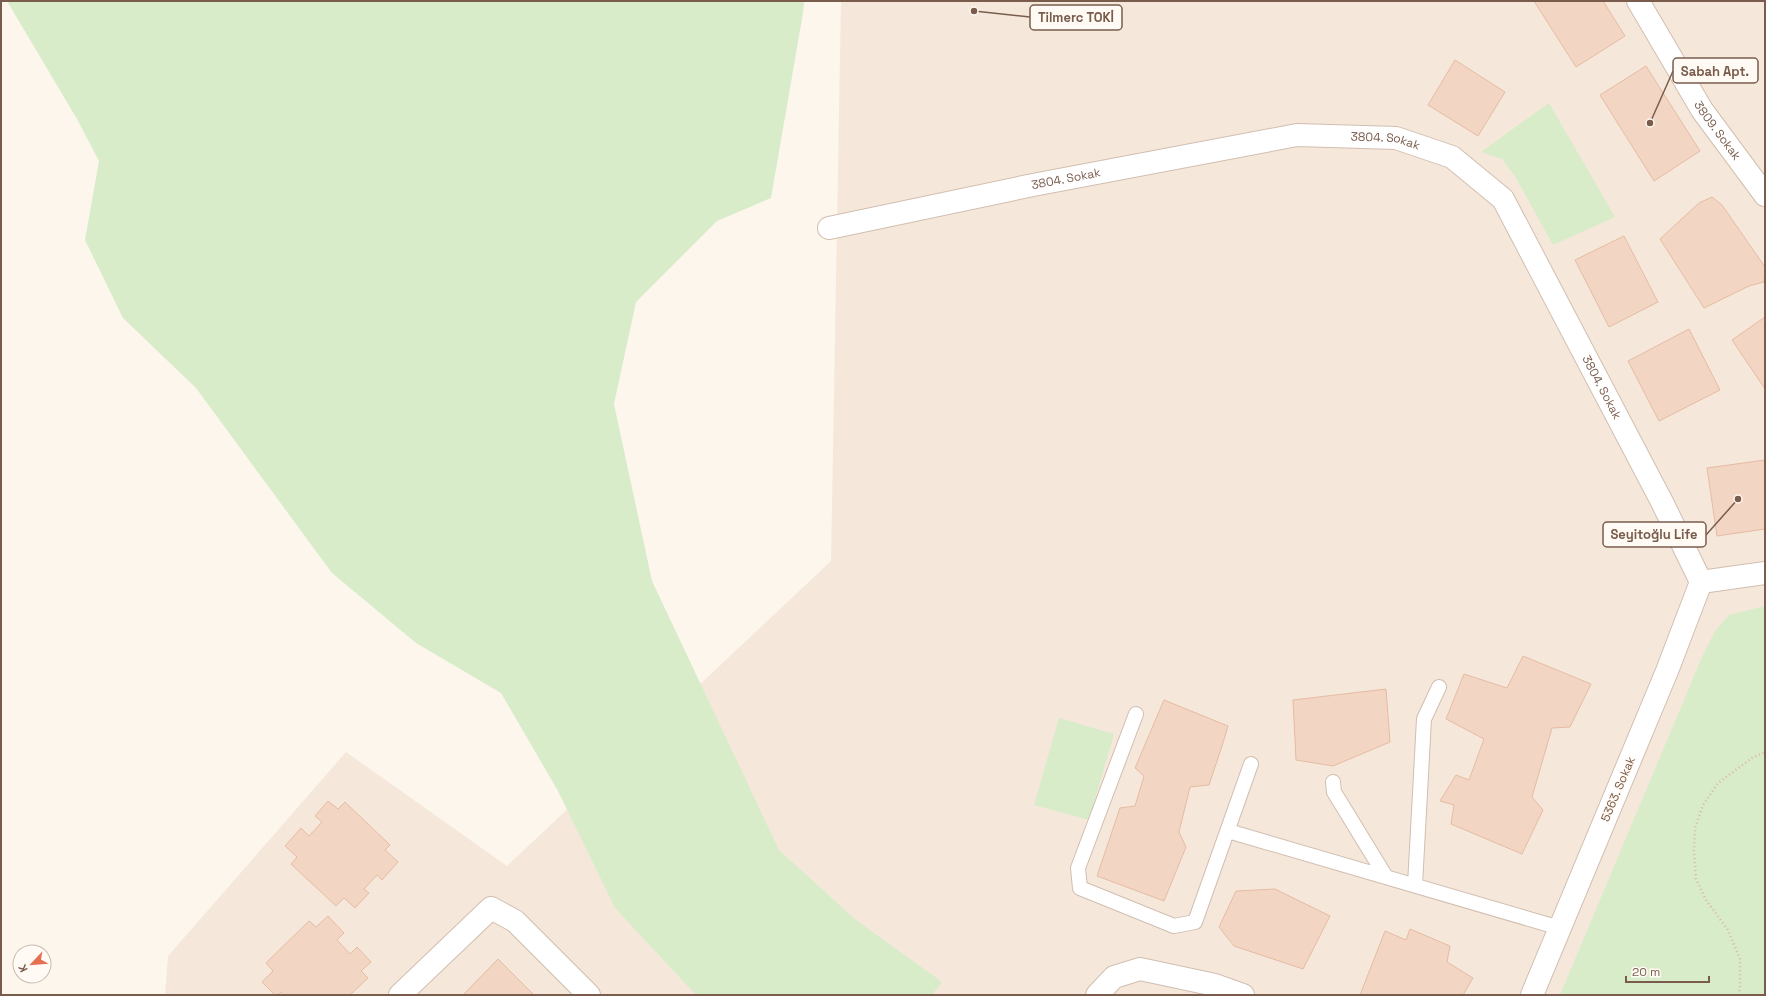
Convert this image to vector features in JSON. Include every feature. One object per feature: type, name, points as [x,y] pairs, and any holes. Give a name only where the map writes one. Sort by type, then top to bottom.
[{"type":"street","name":"3809. Sokak","points":[[1638,1],[1702,110],[1765,195]]},
{"type":"street","name":"3804. Sokak","points":[[829,228],[1033,185],[1297,135],[1396,138],[1452,157],[1503,199],[1662,502],[1701,582]]},
{"type":"street","points":[[1701,582],[1765,573]]},
{"type":"street","name":"5363. Sokak","points":[[1532,995],[1667,671],[1701,582]]},
{"type":"street","points":[[400,995],[491,908],[515,921],[589,995]]},
{"type":"street","points":[[1098,995],[1114,976],[1140,969],[1213,990],[1243,995]]},
{"type":"lane","points":[[1415,885],[1424,719],[1439,687]]},
{"type":"lane","points":[[1136,714],[1078,868],[1080,888],[1174,926],[1195,922],[1251,764]]},
{"type":"lane","points":[[1333,782],[1334,792],[1386,877]]},
{"type":"lane","points":[[1228,831],[1560,928]]},
{"type":"path","points":[[1738,995],[1740,988],[1740,959],[1728,930],[1706,900],[1696,879],[1694,851],[1695,828],[1703,805],[1718,783],[1752,758],[1765,752]]},
{"type":"shaded area","points":[[841,1],[1765,1],[1765,995],[165,995],[168,956],[346,752],[507,866],[831,561]]},
{"type":"green space","points":[[7,1],[804,1],[771,198],[717,221],[636,302],[614,404],[652,581],[779,850],[856,920],[942,982],[932,995],[696,995],[615,908],[558,791],[501,693],[416,643],[332,573],[196,388],[123,318],[85,240],[99,161],[77,119]]},
{"type":"green space","points":[[1549,103],[1615,217],[1553,245],[1516,178],[1502,159],[1481,152]]},
{"type":"green space","points":[[1765,606],[1765,995],[1560,995],[1702,657],[1715,631],[1729,615]]},
{"type":"green space","points":[[1059,718],[1114,734],[1089,820],[1034,805]]},
{"type":"building","points":[[1534,1],[1603,1],[1625,36],[1576,67]]},
{"type":"building","points":[[1455,60],[1505,92],[1478,136],[1428,105]]},
{"type":"building","points":[[1646,66],[1700,151],[1654,181],[1600,95]]},
{"type":"building","points":[[1712,197],[1722,205],[1765,267],[1764,282],[1749,286],[1704,308],[1660,239],[1699,203]]},
{"type":"building","points":[[1624,236],[1658,302],[1609,327],[1575,260]]},
{"type":"building","points":[[1765,317],[1765,389],[1732,340]]},
{"type":"building","points":[[1689,329],[1720,390],[1659,421],[1628,361]]},
{"type":"building","points":[[1765,460],[1765,529],[1717,536],[1707,468]]},
{"type":"building","points":[[1523,656],[1591,684],[1570,727],[1552,728],[1532,797],[1543,810],[1522,854],[1451,824],[1454,805],[1440,801],[1456,775],[1469,780],[1484,739],[1446,719],[1464,674],[1507,688]]},
{"type":"building","points":[[1386,689],[1390,742],[1333,766],[1296,760],[1293,700]]},
{"type":"building","points":[[1164,700],[1228,726],[1209,785],[1190,787],[1179,832],[1186,847],[1164,901],[1097,876],[1120,808],[1135,806],[1144,776],[1135,768]]},
{"type":"building","points":[[328,801],[338,809],[345,802],[390,845],[385,850],[398,862],[382,880],[377,875],[364,889],[369,893],[355,908],[344,898],[336,906],[291,864],[297,857],[285,846],[301,828],[309,836],[322,822],[315,816]]},
{"type":"building","points":[[1275,889],[1330,916],[1303,969],[1234,946],[1219,927],[1236,891]]},
{"type":"building","points":[[328,916],[344,933],[337,940],[350,954],[357,947],[371,962],[361,971],[368,978],[350,995],[283,995],[281,992],[278,995],[275,995],[262,982],[273,971],[266,963],[309,921],[316,927]]},
{"type":"building","points":[[1410,929],[1450,946],[1447,962],[1473,978],[1463,995],[1360,995],[1385,931],[1406,940]]},
{"type":"building","points":[[498,959],[534,995],[463,995]]},
{"type":"place","name":"Tilmerc TOKİ","points":[[974,11]]},
{"type":"place","name":"Sabah Apt.","points":[[1650,123]]},
{"type":"place","name":"Seyitoğlu Life","points":[[1738,499]]}]
